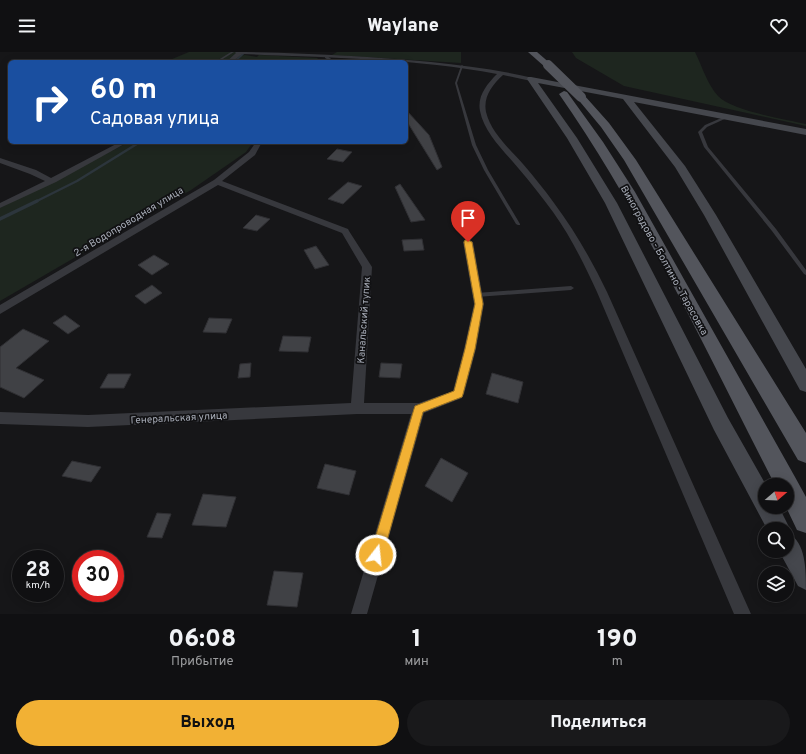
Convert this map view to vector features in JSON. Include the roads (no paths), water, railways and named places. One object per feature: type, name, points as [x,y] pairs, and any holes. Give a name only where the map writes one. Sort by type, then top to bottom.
[{"type":"main road","name":"Виноградово - Болтино - Тарасовка","points":[[528,54],[548,65],[581,97],[605,125],[630,160],[806,454]]},
{"type":"main road","name":"Виноградово - Болтино - Тарасовка","points":[[528,54],[535,65],[564,94],[587,124],[610,160],[668,263],[783,478]]},
{"type":"main road","name":"Виноградово - Болтино - Тарасовка","points":[[794,499],[806,522]]},
{"type":"street","points":[[238,52],[371,60]]},
{"type":"street","points":[[231,60],[241,52]]},
{"type":"street","points":[[323,60],[334,52]]},
{"type":"street","points":[[408,62],[462,66],[806,132]]},
{"type":"street","points":[[502,73],[486,91],[482,100],[483,113],[501,143],[525,170],[566,225],[586,258],[744,614]]},
{"type":"street","points":[[531,79],[572,138],[611,203],[721,424],[758,491]]},
{"type":"street","points":[[626,97],[680,166],[806,385]]},
{"type":"street","points":[[0,206],[121,144]]},
{"type":"street","name":"2-я Водопроводная улица","points":[[0,310],[217,182],[252,153],[258,144]]},
{"type":"street","points":[[0,160],[33,172],[51,181]]},
{"type":"street","name":"Канальский тупик","points":[[217,182],[345,232],[349,237],[367,267],[357,408]]},
{"type":"street","points":[[359,614],[419,409],[458,394],[470,349],[479,304],[476,296],[468,242]]},
{"type":"street","name":"Генеральская улица","points":[[0,418],[88,421],[357,408],[419,409]]},
{"type":"street","points":[[794,557],[806,578]]},
{"type":"lane","points":[[219,60],[232,52]]},
{"type":"lane","points":[[326,57],[331,60]]},
{"type":"lane","points":[[462,66],[456,83],[474,145],[486,170],[518,224]]},
{"type":"lane","points":[[726,117],[706,126],[700,132],[706,147],[774,230],[806,273]]},
{"type":"lane","points":[[476,296],[571,288]]},
{"type":"waterway","points":[[236,60],[245,52]]},
{"type":"waterway","points":[[37,201],[77,181],[137,144]]},
{"type":"waterway","points":[[0,219],[37,201]]}]
